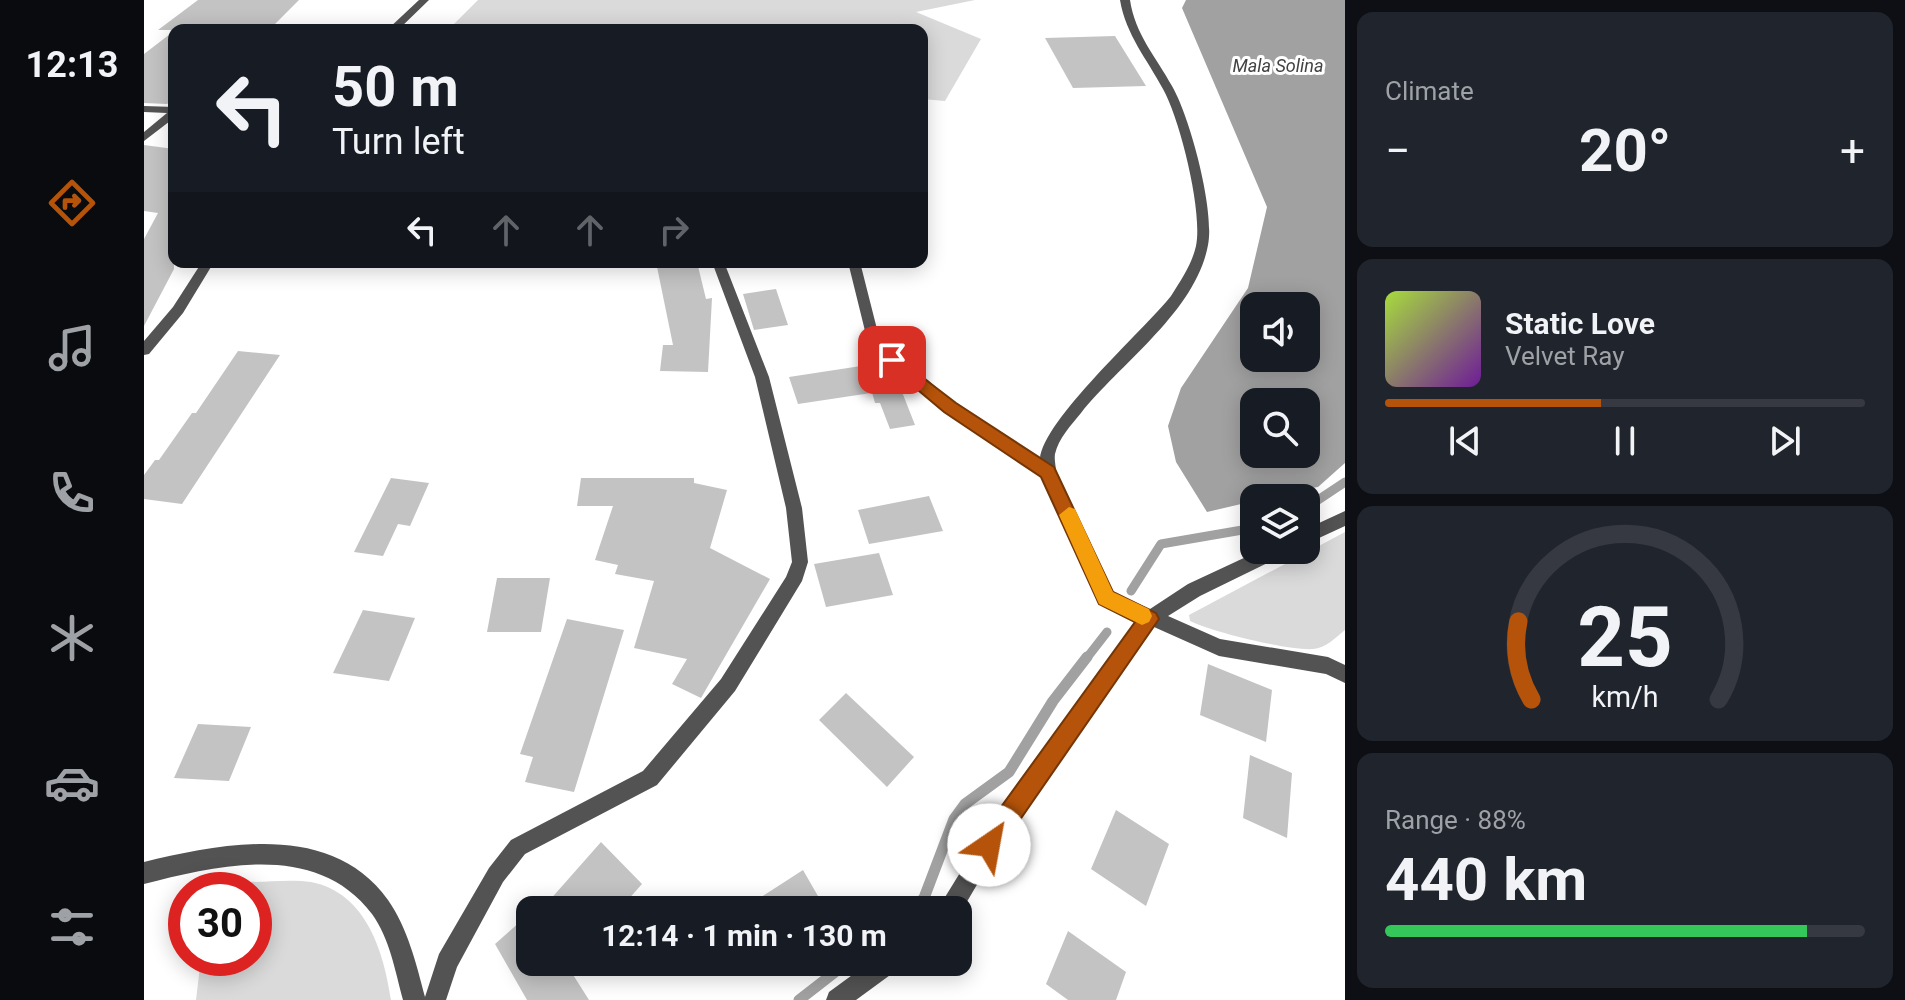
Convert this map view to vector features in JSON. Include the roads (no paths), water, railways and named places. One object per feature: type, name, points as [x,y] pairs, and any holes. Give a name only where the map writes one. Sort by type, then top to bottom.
[{"type":"street","points":[[398,24],[424,0]]},
{"type":"street","points":[[1125,0],[1130,24],[1173,97],[1188,139],[1203,242],[1194,274],[1082,404],[1047,451],[1048,472],[1106,598],[1219,647],[1328,666],[1345,674]]},
{"type":"street","points":[[144,109],[168,111]]},
{"type":"street","points":[[144,138],[168,116]]},
{"type":"street","points":[[144,350],[178,310],[204,268]]},
{"type":"street","points":[[435,1000],[447,962],[496,875],[518,847],[650,778],[728,685],[793,581],[800,562],[794,508],[762,377],[720,268]]},
{"type":"street","points":[[855,268],[873,339],[950,408],[1048,472]]},
{"type":"street","points":[[1320,530],[1345,518]]},
{"type":"street","points":[[958,896],[1002,823],[1149,619],[1194,590],[1249,564]]},
{"type":"street","points":[[144,873],[238,855],[284,853],[321,861],[362,884],[393,927],[409,971],[414,1000]]},
{"type":"street","points":[[837,1000],[870,976]]},
{"type":"water","name":"Mala Solina","points":[[1186,0],[1345,0],[1345,463],[1320,485],[1240,484],[1240,504],[1207,512],[1176,462],[1168,426],[1181,388],[1240,300],[1240,372],[1320,372],[1320,292],[1245,292],[1267,207],[1182,8]]},
{"type":"waterway","points":[[1320,499],[1345,482]]},
{"type":"waterway","points":[[1131,591],[1161,544],[1240,530]]},
{"type":"waterway","points":[[1086,659],[1107,632]]},
{"type":"waterway","points":[[925,896],[954,819],[965,804],[1009,772],[1053,701],[1087,657]]},
{"type":"waterway","points":[[799,1000],[830,976]]}]
